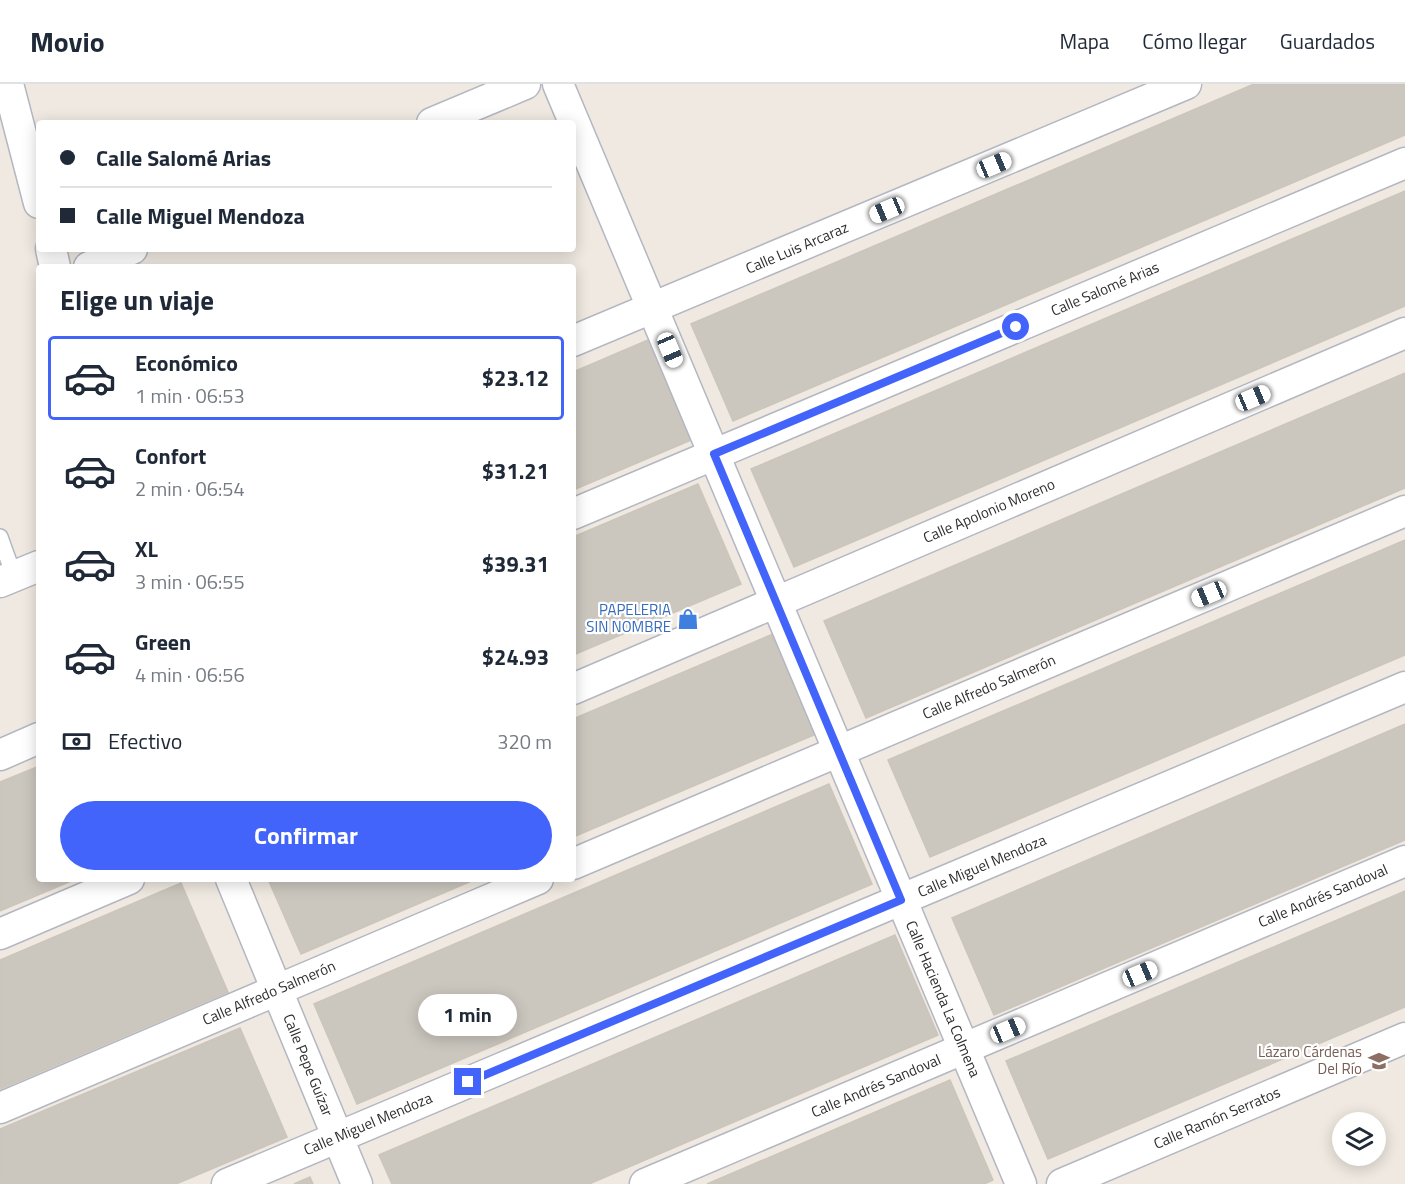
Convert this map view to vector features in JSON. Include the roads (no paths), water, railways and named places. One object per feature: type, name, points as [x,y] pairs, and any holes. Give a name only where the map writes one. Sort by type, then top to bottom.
[{"type":"street","points":[[439,120],[525,84]]},
{"type":"street","name":"Calle Hacienda La Colmena","points":[[558,84],[573,120]]},
{"type":"street","name":"Calle Luis Arcaraz","points":[[576,340],[1186,84]]},
{"type":"street","points":[[6,88],[36,193]]},
{"type":"street","name":"Calle Hacienda La Colmena","points":[[576,127],[1021,1184]]},
{"type":"street","name":"Calle Salomé Arias","points":[[576,513],[1405,163]]},
{"type":"street","points":[[96,264],[125,252]]},
{"type":"street","name":"Calle Apolonio Moreno","points":[[576,688],[1405,333]]},
{"type":"street","name":"Calle Alfredo Salmerón","points":[[576,863],[1405,511]]},
{"type":"street","name":"Calle Miguel Mendoza","points":[[226,1184],[1405,687]]},
{"type":"street","points":[[0,755],[36,739]]},
{"type":"street","name":"Calle Andrés Sandoval","points":[[645,1184],[1405,861]]},
{"type":"street","points":[[0,934],[122,882]]},
{"type":"street","name":"Calle Pepe Guízar","points":[[232,882],[357,1184]]},
{"type":"street","name":"Calle Alfredo Salmerón","points":[[0,1108],[531,882]]},
{"type":"street","name":"Calle Ramón Serratos","points":[[1062,1184],[1405,1038]]},
{"type":"lane","points":[[0,537],[18,575]]},
{"type":"place","name":"PAPELERIA SIN NOMBRE","points":[[688,619]]},
{"type":"place","name":"Lázaro Cárdenas Del Río","points":[[1379,1061]]}]
